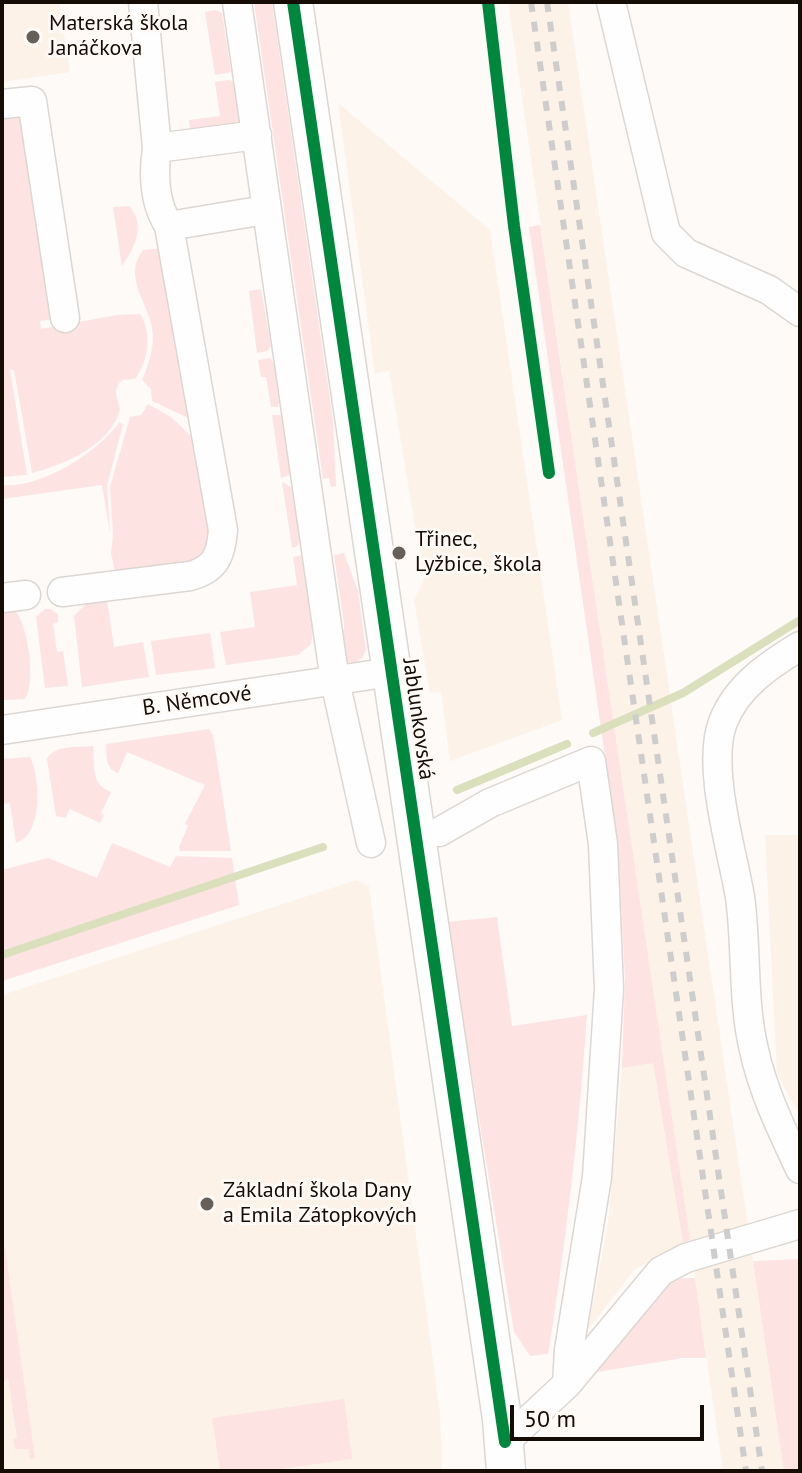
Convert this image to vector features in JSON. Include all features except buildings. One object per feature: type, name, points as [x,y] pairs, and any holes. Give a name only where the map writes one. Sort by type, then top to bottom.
[{"type":"main road","name":"Jablunkovská","points":[[293,2],[505,1457]]},
{"type":"street","points":[[62,592],[206,572],[215,562],[222,546],[223,530],[208,437],[169,226],[160,212],[154,169],[157,148],[143,2]]},
{"type":"street","points":[[237,2],[335,681],[371,843]]},
{"type":"street","points":[[611,2],[666,233],[686,253],[769,290],[800,312]]},
{"type":"street","points":[[2,104],[32,101],[65,318]]},
{"type":"street","points":[[157,148],[257,135]]},
{"type":"street","points":[[169,226],[265,210]]},
{"type":"street","points":[[800,646],[762,669],[739,695],[722,722],[718,758],[725,827],[740,899],[753,1046],[764,1090],[800,1169]]},
{"type":"street","name":"B. Němcové","points":[[2,730],[391,672]]},
{"type":"street","points":[[439,832],[490,803],[591,761],[603,844],[609,989],[597,1177],[569,1350],[567,1384]]},
{"type":"street","points":[[505,1457],[661,1271],[686,1258],[800,1224]]},
{"type":"shaded area","name":"Materská škola Janáčkova","points":[[2,2],[59,2],[70,72],[2,82]]},
{"type":"shaded area","points":[[254,2],[272,2],[333,421],[336,486],[331,487],[329,478],[323,479]]},
{"type":"shaded area","points":[[508,2],[568,2],[784,1471],[723,1471]]},
{"type":"shaded area","points":[[216,10],[222,13],[231,72],[215,75],[205,12]]},
{"type":"shaded area","points":[[233,81],[241,131],[191,140],[189,120],[220,116],[215,82]]},
{"type":"shaded area","points":[[338,103],[490,230],[562,720],[450,761],[441,692],[430,693],[414,600],[424,580],[389,370],[375,374]]},
{"type":"shaded area","points":[[28,108],[59,318],[40,321],[41,329],[117,315],[140,314],[146,329],[147,346],[135,379],[122,380],[117,388],[120,409],[107,433],[72,458],[32,473],[14,370],[10,370],[27,475],[2,477],[2,112]]},
{"type":"shaded area","points":[[129,206],[138,229],[131,252],[122,266],[113,207]]},
{"type":"shaded area","points":[[540,225],[690,1240],[683,1243],[653,1063],[622,1068],[625,979],[618,847],[529,227]]},
{"type":"shaded area","points":[[162,248],[166,255],[176,354],[185,353],[198,419],[186,417],[152,401],[151,389],[142,380],[150,359],[153,337],[137,286],[135,268],[143,250]]},
{"type":"shaded area","points":[[261,289],[271,346],[267,351],[257,353],[249,291]]},
{"type":"shaded area","points":[[270,358],[274,364],[278,407],[271,407],[266,377],[261,377],[258,360]]},
{"type":"shaded area","points":[[148,404],[171,417],[193,438],[201,487],[210,490],[215,538],[199,561],[116,576],[111,553],[110,487],[130,417],[141,415]]},
{"type":"shaded area","points":[[272,415],[281,415],[290,471],[289,475],[281,478]]},
{"type":"shaded area","points":[[119,423],[123,424],[107,485],[110,534],[102,485],[2,499],[2,485],[33,481],[66,467],[97,446]]},
{"type":"shaded area","points":[[282,482],[291,487],[300,538],[298,546],[292,548]]},
{"type":"shaded area","points":[[344,553],[358,591],[366,650],[362,658],[354,663],[342,660],[336,644],[344,623],[334,555]]},
{"type":"shaded area","points":[[302,555],[313,630],[311,644],[298,655],[226,665],[220,632],[255,627],[250,592],[297,585],[293,557]]},
{"type":"shaded area","points":[[107,600],[114,647],[143,642],[149,677],[82,687],[74,616],[87,603]]},
{"type":"shaded area","points":[[2,603],[15,611],[24,631],[30,669],[25,699],[2,700]]},
{"type":"shaded area","points":[[45,609],[51,609],[58,615],[58,622],[53,624],[57,652],[63,651],[68,686],[45,688],[36,617]]},
{"type":"shaded area","points":[[210,633],[215,668],[156,675],[151,641]]},
{"type":"shaded area","points":[[209,729],[213,735],[231,851],[180,851],[188,826],[185,824],[205,785],[127,752],[118,773],[109,765],[106,744]]},
{"type":"shaded area","points":[[93,746],[97,779],[104,789],[111,792],[101,813],[104,815],[100,823],[70,809],[65,818],[56,816],[47,759],[61,749]]},
{"type":"shaded area","points":[[30,757],[36,778],[35,817],[25,838],[16,843],[10,803],[2,804],[2,759]]},
{"type":"shaded area","points":[[765,835],[800,835],[800,1116],[777,1074]]},
{"type":"shaded area","points":[[112,843],[170,867],[176,856],[232,858],[239,905],[2,981],[2,870],[48,858],[97,878]]},
{"type":"shaded area","name":"Základní škola Dany a Emila Zátopkových","points":[[357,880],[369,886],[440,1413],[442,1471],[2,1471],[2,995]]},
{"type":"shaded area","points":[[497,917],[512,1026],[587,1015],[571,1185],[548,1354],[530,1356],[514,1332],[447,922]]},
{"type":"shaded area","points":[[653,1062],[683,1243],[634,1270],[588,1330],[608,1223],[622,1068]]},
{"type":"shaded area","points":[[2,1228],[35,1458],[30,1459],[29,1449],[15,1449],[13,1440],[17,1438],[8,1378],[2,1383]]},
{"type":"shaded area","points":[[800,1259],[800,1471],[784,1471],[753,1261]]},
{"type":"shaded area","points":[[695,1278],[706,1358],[683,1358],[597,1372],[667,1279]]},
{"type":"shaded area","points":[[344,1399],[352,1459],[266,1471],[220,1471],[212,1418]]},
{"type":"waterway","points":[[593,733],[683,693],[800,620]]},
{"type":"waterway","points":[[457,790],[567,744]]},
{"type":"waterway","points":[[2,955],[323,847]]},
{"type":"railway","points":[[531,2],[746,1471]]},
{"type":"railway","points":[[547,2],[762,1471]]},
{"type":"cycle path","points":[[293,2],[505,1442]]},
{"type":"cycle path","points":[[488,2],[514,226],[549,473]]},
{"type":"place","name":"Materská škola Janáčkova","points":[[33,37]]},
{"type":"place","name":"Třinec, Lyžbice, škola","points":[[399,553]]},
{"type":"place","name":"Základní škola Dany a Emila Zátopkových","points":[[207,1204]]}]
